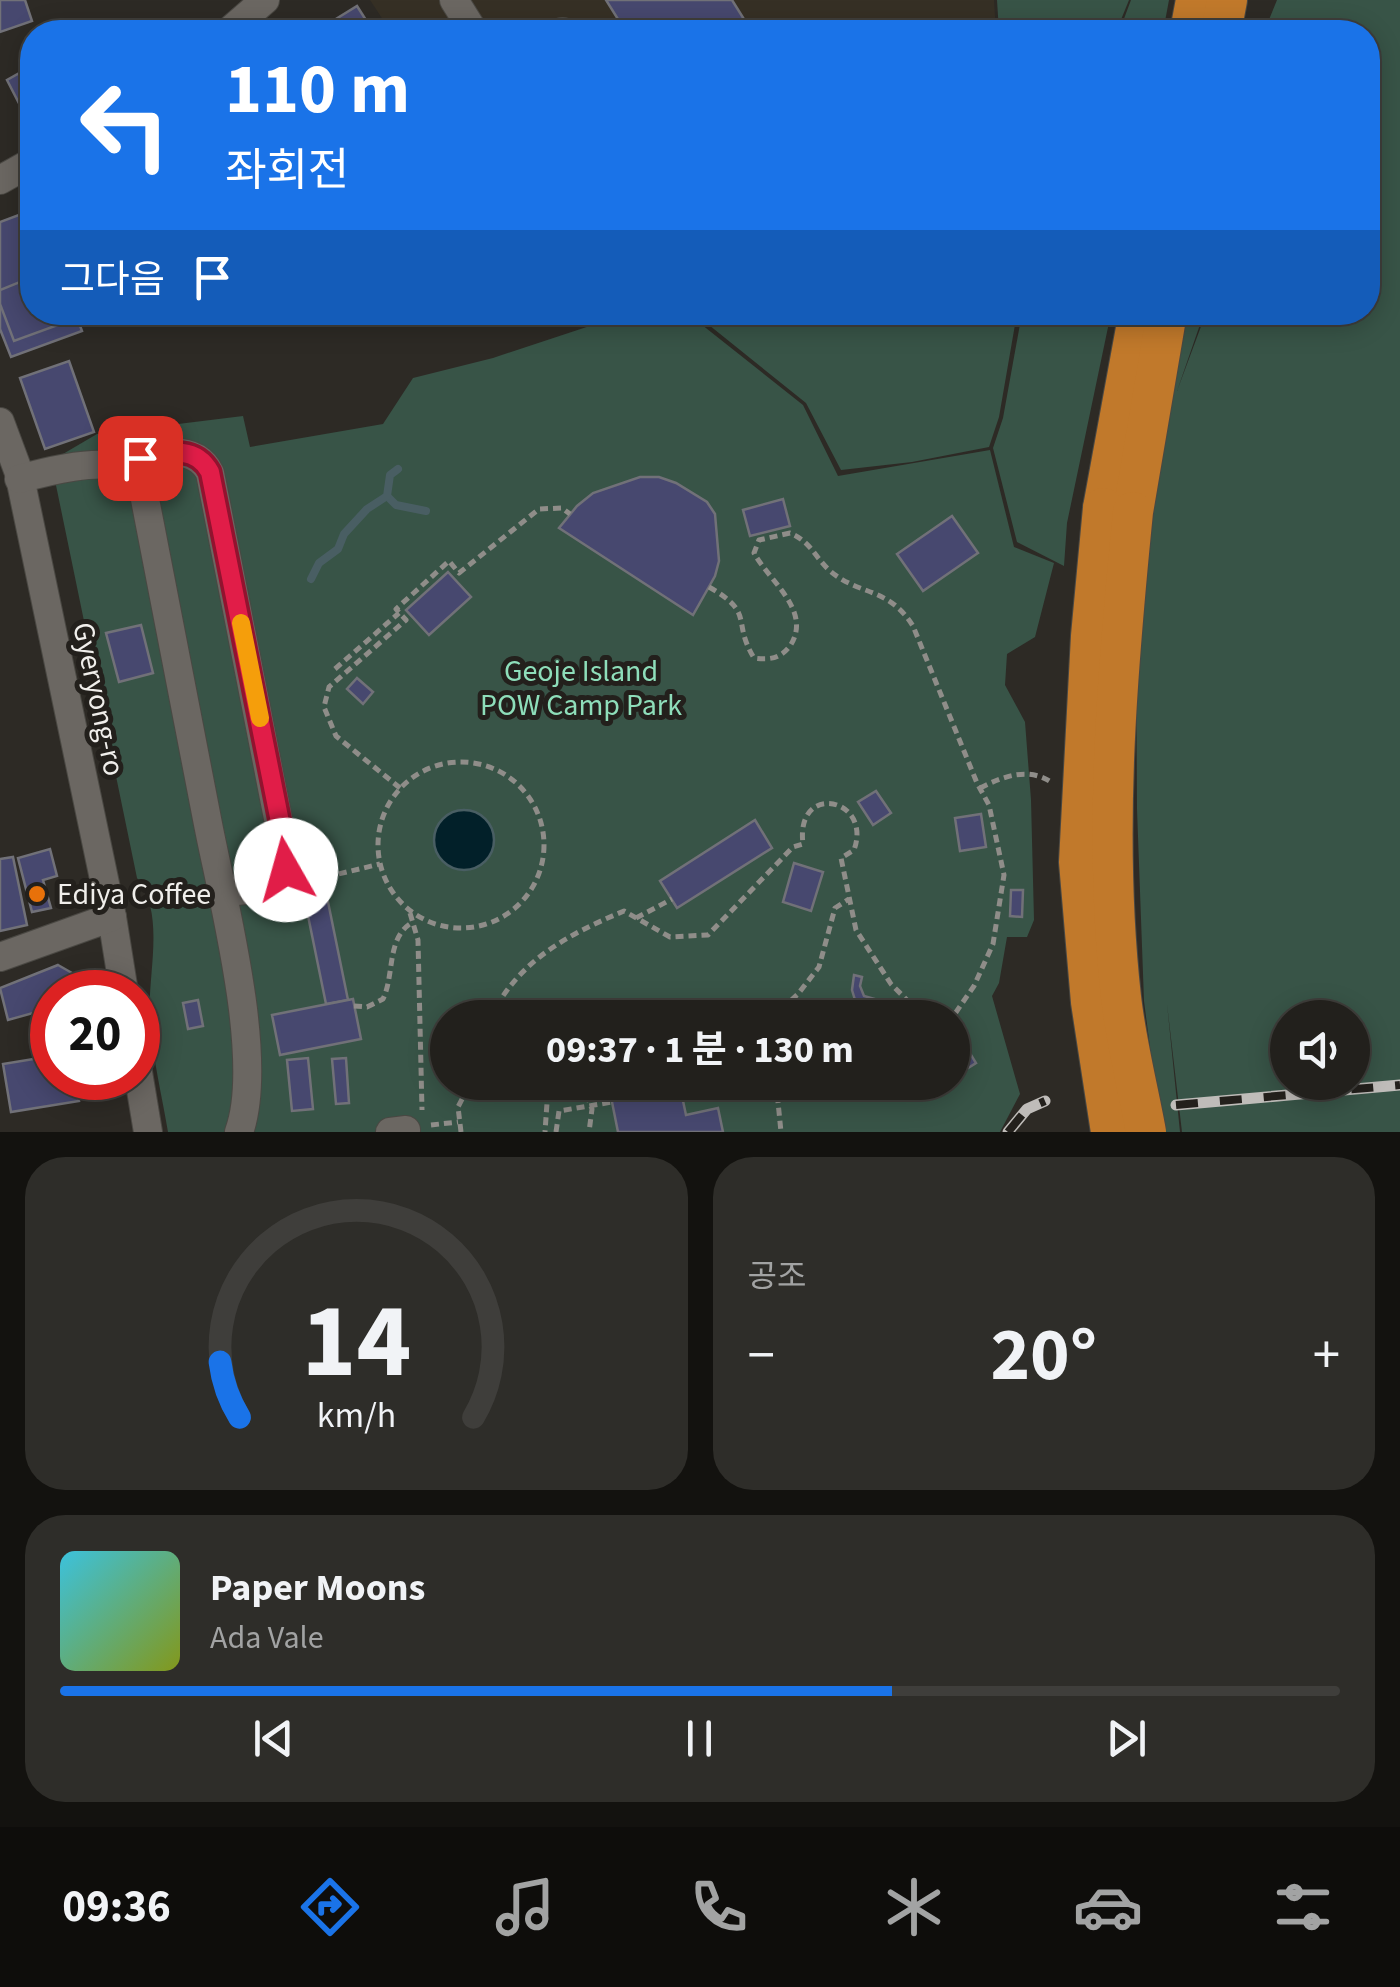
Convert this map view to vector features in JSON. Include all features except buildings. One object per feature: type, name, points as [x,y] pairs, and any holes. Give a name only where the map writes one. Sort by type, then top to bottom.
[{"type":"highway","points":[[1138,325],[1118,510],[1114,852],[1122,998],[1146,1132]]},
{"type":"highway","points":[[1110,1132],[1092,1002],[1079,862],[1091,636],[1164,325]]},
{"type":"street","points":[[242,20],[266,0]]},
{"type":"street","name":"Gyeryong-ro","points":[[0,422],[20,479],[120,970]]},
{"type":"street","points":[[20,479],[179,451],[196,456],[210,472],[287,864],[284,876],[274,884],[222,893]]},
{"type":"street","points":[[100,465],[126,470],[144,494],[222,893],[247,1048],[246,1102],[255,1129]]},
{"type":"street","points":[[0,957],[112,917]]},
{"type":"street","points":[[143,1100],[148,1132]]},
{"type":"path","points":[[400,788],[336,736],[324,707],[329,687],[406,620],[396,609],[449,561],[459,572],[538,509],[562,508],[570,514]]},
{"type":"path","points":[[709,588],[732,601],[740,613],[745,644],[754,658],[767,660],[781,656],[793,641],[798,622],[788,599],[755,557],[759,540],[790,533],[810,546],[836,576],[892,600],[902,610],[921,644],[989,805],[1004,875],[993,944],[964,1000]]},
{"type":"path","points":[[335,669],[399,613]]},
{"type":"path","points":[[406,1130],[418,940],[409,910],[391,890],[380,864],[378,837],[384,811],[400,788],[422,772],[447,762],[475,762],[502,772],[523,789],[538,812],[545,839],[542,866],[531,891],[512,912],[488,924],[460,928],[433,924],[409,910]]},
{"type":"path","points":[[499,1000],[528,966],[580,929],[624,911],[670,937],[708,935],[793,846],[803,844],[802,828],[808,812],[829,802],[846,809],[858,828],[854,850],[841,858],[856,930],[891,984],[907,1000]]},
{"type":"path","points":[[315,900],[320,880],[380,864]]},
{"type":"path","points":[[792,1000],[819,968],[835,908],[850,898]]},
{"type":"path","points":[[636,918],[672,899]]},
{"type":"path","points":[[354,1006],[367,1007],[383,999],[397,940],[406,926],[415,922]]},
{"type":"path","points":[[461,1132],[458,1107],[462,1100]]},
{"type":"path","points":[[545,1100],[545,1132]]},
{"type":"path","points":[[589,1132],[593,1118],[590,1100]]},
{"type":"path","points":[[778,1100],[781,1132]]},
{"type":"path","points":[[556,1132],[559,1111],[612,1102]]},
{"type":"path","points":[[434,1125],[458,1122]]},
{"type":"shaded area","points":[[370,0],[994,0],[995,20],[383,20]]},
{"type":"green space","points":[[997,0],[1129,0],[1121,20],[998,20]]},
{"type":"green space","points":[[1131,0],[1169,0],[1165,20],[1124,20]]},
{"type":"green space","points":[[1277,0],[1400,0],[1400,1132],[1182,1132],[1167,1004],[1180,1132],[1161,1132],[1144,1001],[1136,618],[1179,325],[1200,325],[1177,391],[1202,325],[1380,325],[1380,20],[1269,20]]},
{"type":"green space","name":"Geoje Island POW Camp Park","points":[[593,325],[702,325],[803,405],[838,476],[990,450],[1014,547],[1054,563],[1035,637],[1007,654],[1005,685],[1025,722],[1034,920],[1027,937],[1007,937],[999,983],[992,996],[1020,1094],[1000,1132],[168,1132],[160,1090],[160,970],[152,970],[151,910],[137,878],[51,461],[97,434],[243,416],[250,447],[383,424],[413,378],[493,358]]},
{"type":"green space","points":[[709,325],[1015,325],[999,417],[989,447],[841,470],[806,403]]},
{"type":"green space","points":[[1020,325],[1108,325],[1067,523],[1064,566],[1017,542],[993,448],[1003,418]]},
{"type":"water","points":[[464,810],[485,819],[494,840],[485,861],[464,870],[443,861],[434,840],[443,819]]},
{"type":"waterway","points":[[311,579],[319,563],[338,549],[344,534],[367,509],[387,496],[390,475],[398,469]]},
{"type":"waterway","points":[[387,496],[396,505],[426,511]]},
{"type":"railway","points":[[1176,1105],[1400,1085]]},
{"type":"railway","points":[[1008,1132],[1027,1109],[1045,1101]]},
{"type":"slow traffic","points":[[241,623],[260,718]]},
{"type":"place","name":"Ediya Coffee","points":[[37,894]]},
{"type":"route","points":[[140,458],[185,452],[205,463],[210,472],[286,852],[286,870]]}]
